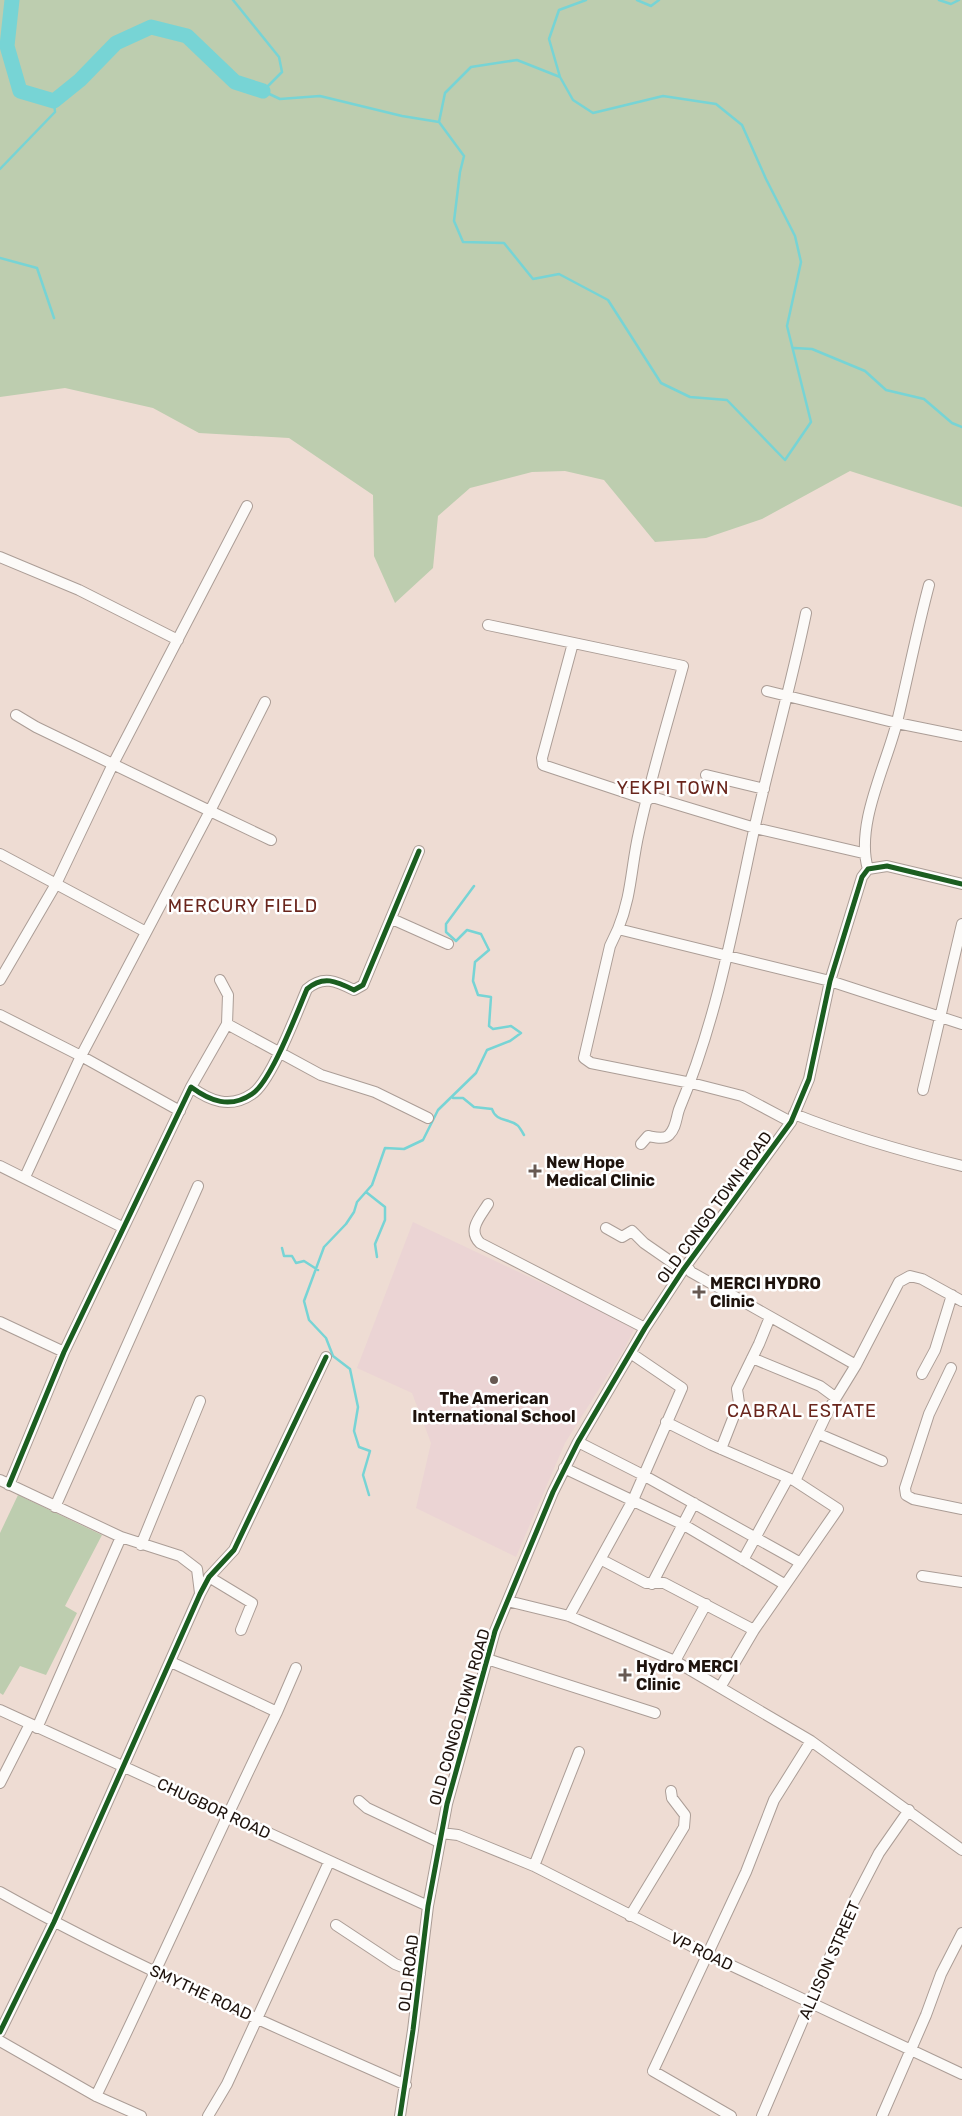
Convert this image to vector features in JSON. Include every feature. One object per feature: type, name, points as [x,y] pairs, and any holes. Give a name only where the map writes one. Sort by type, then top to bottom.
[{"type":"street","points":[[0,980],[56,884],[113,764],[247,506]]},
{"type":"street","points":[[0,557],[79,590],[178,640]]},
{"type":"street","points":[[929,585],[897,724],[867,824],[863,853],[868,869],[886,866],[962,884]]},
{"type":"street","points":[[641,1144],[648,1136],[661,1138],[668,1136],[674,1127],[679,1109],[691,1083],[727,954],[764,789],[789,696],[806,614]]},
{"type":"street","points":[[488,625],[683,666],[638,832],[628,905],[610,946],[584,1058],[591,1063],[691,1083],[742,1096],[793,1118],[962,1166]]},
{"type":"street","points":[[573,643],[542,758],[543,765],[648,798],[755,828],[863,853]]},
{"type":"street","points":[[767,691],[897,724],[962,736]]},
{"type":"street","points":[[25,1177],[81,1056],[265,702]]},
{"type":"street","points":[[16,715],[36,727],[271,840]]},
{"type":"street","points":[[706,775],[764,789]]},
{"type":"street","points":[[191,1087],[207,1099],[219,1102],[232,1101],[252,1094],[263,1081],[279,1052],[308,989],[316,982],[328,979],[354,990],[363,986],[419,851]]},
{"type":"street","points":[[0,854],[146,932]]},
{"type":"street","name":"OLD CONGO TOWN ROAD","points":[[440,1837],[447,1804],[487,1659],[508,1601],[564,1468],[632,1354],[645,1328],[684,1268],[793,1118],[809,1079],[830,981],[858,886],[868,869]]},
{"type":"street","points":[[392,919],[448,944]]},
{"type":"street","points":[[923,1090],[938,1018],[962,924]]},
{"type":"street","points":[[618,929],[727,954],[830,981],[938,1018],[962,1024]]},
{"type":"street","points":[[200,1594],[197,1569],[180,1556],[121,1537],[5,1482],[122,1227],[191,1087],[227,1024],[228,995],[220,980]]},
{"type":"street","points":[[0,1015],[81,1056],[180,1111]]},
{"type":"street","points":[[227,1024],[321,1075],[375,1092],[428,1118]]},
{"type":"street","points":[[0,1166],[122,1227]]},
{"type":"street","points":[[55,1507],[198,1186]]},
{"type":"street","points":[[488,1204],[473,1230],[474,1237],[480,1242],[645,1328]]},
{"type":"street","points":[[606,1228],[622,1237],[632,1230],[644,1243],[684,1268],[856,1365]]},
{"type":"street","points":[[743,1560],[819,1434],[835,1397],[856,1365],[899,1282],[910,1276],[922,1279],[962,1301]]},
{"type":"street","points":[[922,1374],[935,1350],[952,1295]]},
{"type":"street","points":[[721,1449],[739,1403],[737,1389],[770,1317]]},
{"type":"street","points":[[0,1322],[64,1352]]},
{"type":"street","points":[[569,1616],[602,1560],[633,1500],[682,1388],[632,1354]]},
{"type":"street","points":[[0,2032],[54,1922],[200,1594],[209,1576],[234,1550],[326,1358]]},
{"type":"street","points":[[752,1358],[820,1386],[835,1397]]},
{"type":"street","points":[[951,1368],[926,1422],[905,1488],[906,1495],[962,1509]]},
{"type":"street","points":[[141,1545],[200,1401]]},
{"type":"street","points":[[666,1422],[721,1449],[792,1479],[838,1509],[784,1584],[721,1686]]},
{"type":"street","points":[[819,1434],[882,1461]]},
{"type":"street","points":[[578,1442],[643,1475],[800,1562]]},
{"type":"street","points":[[564,1468],[684,1525],[784,1584]]},
{"type":"street","points":[[652,1584],[694,1503]]},
{"type":"street","points":[[0,1783],[34,1726],[121,1537]]},
{"type":"street","points":[[602,1560],[652,1584],[664,1583],[754,1630]]},
{"type":"street","points":[[209,1576],[252,1603],[241,1630]]},
{"type":"street","points":[[922,1576],[962,1582]]},
{"type":"street","points":[[508,1601],[569,1616],[675,1661],[721,1686],[811,1741],[962,1850]]},
{"type":"street","points":[[675,1661],[706,1604]]},
{"type":"street","points":[[487,1659],[655,1713]]},
{"type":"street","points":[[171,1662],[277,1712]]},
{"type":"street","points":[[96,2096],[157,1971],[227,1814],[277,1712],[296,1668]]},
{"type":"street","name":"CHUGBOR ROAD","points":[[0,1710],[124,1765],[428,1906]]},
{"type":"street","points":[[731,2116],[653,2071],[746,1872],[774,1800],[811,1741]]},
{"type":"street","points":[[534,1866],[579,1752]]},
{"type":"street","points":[[630,1916],[684,1828],[685,1815],[672,1798],[672,1791]]},
{"type":"street","name":"VP ROAD","points":[[359,1801],[367,1808],[440,1837],[458,1835],[534,1866],[707,1954],[962,2074]]},
{"type":"street","name":"ALLISON STREET","points":[[762,2116],[857,1894],[878,1853],[909,1810]]},
{"type":"street","name":"OLD ROAD","points":[[400,2116],[406,2085],[428,1906],[440,1837]]},
{"type":"street","points":[[208,2116],[228,2084],[330,1862]]},
{"type":"street","name":"SMYTHE ROAD","points":[[0,1892],[54,1922],[157,1971],[406,2085]]},
{"type":"street","points":[[336,1925],[395,1964],[420,1974]]},
{"type":"street","points":[[882,2116],[926,2015],[941,1974],[962,1933]]},
{"type":"street","points":[[0,2041],[96,2096],[141,2116]]},
{"type":"shaded area","name":"The American International School","points":[[413,1222],[635,1327],[625,1348],[565,1443],[516,1557],[416,1508],[431,1443],[412,1393],[357,1368]]},
{"type":"green space","points":[[0,0],[962,0],[962,507],[850,471],[762,519],[706,538],[655,542],[604,480],[565,471],[532,472],[470,488],[438,516],[433,568],[395,603],[374,556],[373,495],[289,438],[199,433],[153,408],[65,388],[0,397]]},
{"type":"green space","points":[[18,1495],[102,1535],[65,1606],[77,1613],[46,1675],[20,1666],[3,1695],[0,1693],[0,1533]]},
{"type":"waterway","points":[[12,0],[7,46],[20,91],[54,101],[80,80],[116,43],[151,27],[187,36],[235,82],[263,91]]},
{"type":"waterway","points":[[233,0],[279,57],[282,72],[263,91],[280,99],[320,96],[402,116],[439,122],[464,156],[460,172],[454,221],[463,242],[504,243],[533,279],[559,274],[608,300],[661,383],[690,397],[727,400],[785,460],[811,422],[787,326],[801,262],[795,236],[766,179],[742,125],[716,104],[663,96],[593,113],[573,100],[560,77],[549,39],[559,10],[586,0]]},
{"type":"waterway","points":[[637,0],[651,6],[659,0]]},
{"type":"waterway","points":[[939,0],[951,4],[959,0]]},
{"type":"waterway","points":[[439,122],[445,93],[471,67],[517,60],[560,77]]},
{"type":"waterway","points":[[0,169],[55,112],[54,101]]},
{"type":"waterway","points":[[0,258],[37,268],[54,318]]},
{"type":"waterway","points":[[794,348],[812,349],[865,371],[886,390],[924,399],[952,423],[962,427]]},
{"type":"waterway","points":[[369,1495],[363,1475],[370,1451],[359,1447],[354,1431],[358,1407],[350,1369],[333,1356],[326,1338],[309,1320],[304,1301],[324,1247],[346,1224],[354,1212],[357,1202],[372,1185],[385,1148],[404,1149],[423,1140],[438,1110],[476,1073],[487,1050],[510,1041],[521,1033],[511,1026],[493,1029],[489,1026],[491,997],[478,995],[473,981],[475,962],[489,950],[481,934],[467,930],[456,941],[446,932],[446,924],[474,886]]},
{"type":"waterway","points":[[453,1098],[463,1098],[474,1107],[492,1109],[499,1118],[517,1125],[524,1135]]},
{"type":"waterway","points":[[366,1192],[385,1207],[385,1220],[375,1244],[377,1257]]},
{"type":"waterway","points":[[282,1248],[284,1256],[292,1256],[296,1263],[304,1261],[318,1270]]},
{"type":"cycle path","points":[[9,1485],[64,1352],[191,1087],[205,1096],[220,1101],[228,1102],[244,1099],[252,1094],[267,1076],[307,989],[324,981],[335,982],[354,990],[363,985],[419,851]]},
{"type":"cycle path","points":[[400,2116],[413,2030],[428,1906],[447,1804],[495,1631],[553,1492],[578,1442],[645,1328],[683,1270],[791,1122],[809,1079],[830,981],[862,877],[868,869],[887,866],[962,884]]},
{"type":"cycle path","points":[[0,2032],[54,1922],[200,1594],[209,1577],[234,1550],[326,1357]]},
{"type":"place","name":"New Hope Medical Clinic","points":[[535,1171]]},
{"type":"place","name":"MERCI HYDRO Clinic","points":[[699,1292]]},
{"type":"place","name":"The American International School","points":[[494,1380]]},
{"type":"place","name":"Hydro MERCI Clinic","points":[[625,1675]]},
{"type":"district","name":"YEKPI TOWN","points":[[673,788]]},
{"type":"district","name":"MERCURY FIELD","points":[[243,906]]},
{"type":"district","name":"CABRAL ESTATE","points":[[802,1411]]}]
